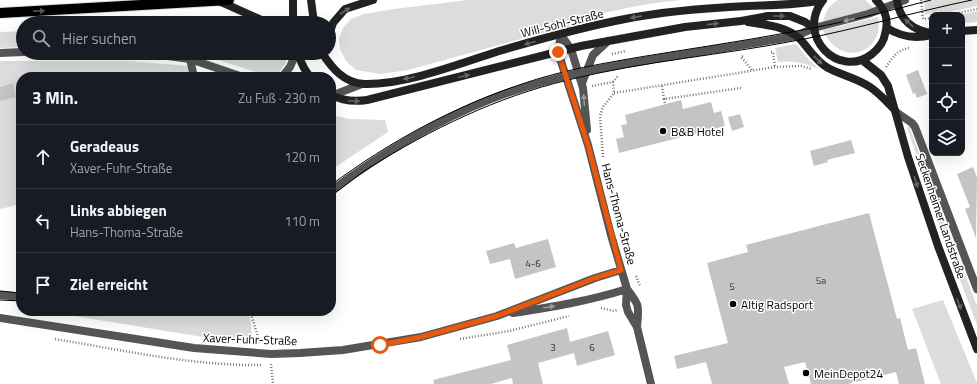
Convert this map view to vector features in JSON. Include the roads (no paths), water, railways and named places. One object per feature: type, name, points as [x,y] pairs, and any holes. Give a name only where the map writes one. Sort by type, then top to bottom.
[{"type":"main road","points":[[0,13],[224,0],[255,16]]},
{"type":"main road","points":[[293,0],[293,16]]},
{"type":"main road","points":[[311,0],[313,16]]},
{"type":"main road","points":[[336,20],[345,9],[374,0]]},
{"type":"main road","points":[[776,5],[788,0]]},
{"type":"main road","points":[[823,0],[817,10],[814,28],[819,44],[830,55],[845,61],[862,60],[876,51],[885,36],[887,28],[880,3]]},
{"type":"main road","name":"Will-Sohl-Straße","points":[[328,60],[331,67],[342,77],[350,81],[362,84],[390,82],[419,76],[500,51],[625,19],[751,3],[776,5],[805,4],[823,0]]},
{"type":"main road","points":[[897,2],[902,16],[913,28],[929,33]]},
{"type":"main road","points":[[336,96],[351,101],[372,99],[571,49],[685,27],[741,21],[768,16],[790,16],[805,22],[814,28]]},
{"type":"main road","name":"Seckenheimer Landstraße","points":[[741,21],[785,29],[796,36],[818,61],[827,67],[871,87],[896,112]]},
{"type":"main road","points":[[887,28],[908,37],[921,37],[929,35]]},
{"type":"main road","points":[[965,32],[977,30]]},
{"type":"main road","points":[[300,60],[307,72]]},
{"type":"main road","name":"Seckenheimer Landstraße","points":[[862,60],[881,75],[888,86],[908,157],[938,246],[977,349]]},
{"type":"street","points":[[336,186],[364,166],[402,142],[490,100],[525,87],[583,72],[796,36],[814,28],[852,19],[880,3],[905,0]]},
{"type":"street","points":[[560,35],[571,49],[583,72]]},
{"type":"street","name":"Hans-Thoma-Straße","points":[[560,35],[558,52],[588,145],[627,289],[626,305],[628,312],[637,327],[651,384]]},
{"type":"street","name":"Hans-Thoma-Straße","points":[[588,145],[582,83],[583,72],[593,55],[608,41]]},
{"type":"street","points":[[0,53],[16,52]]},
{"type":"street","points":[[190,60],[193,72]]},
{"type":"street","points":[[193,60],[228,72]]},
{"type":"street","points":[[286,72],[294,60]]},
{"type":"street","points":[[336,93],[362,84]]},
{"type":"street","points":[[896,112],[912,123],[915,127],[977,289]]},
{"type":"street","name":"Xaver-Fuhr-Straße","points":[[0,318],[194,348],[272,354],[343,350],[421,337],[497,316],[595,278],[621,270]]},
{"type":"street","name":"Xaver-Fuhr-Straße","points":[[497,316],[576,303],[599,298],[627,289]]},
{"type":"street","points":[[0,295],[16,297]]},
{"type":"tram line","points":[[336,181],[376,154],[422,127],[471,103],[537,79],[599,64],[826,25],[931,0]]},
{"type":"tram line","points":[[336,192],[359,174],[416,140],[490,105],[542,87],[597,73],[821,36],[972,0]]},
{"type":"tram line","points":[[0,291],[16,293]]},
{"type":"tram line","points":[[0,300],[16,301]]},
{"type":"place","name":"B&B Hotel","points":[[663,131]]},
{"type":"place","name":"Altig Radsport","points":[[733,304]]},
{"type":"place","name":"MeinDepot24","points":[[806,373]]}]
